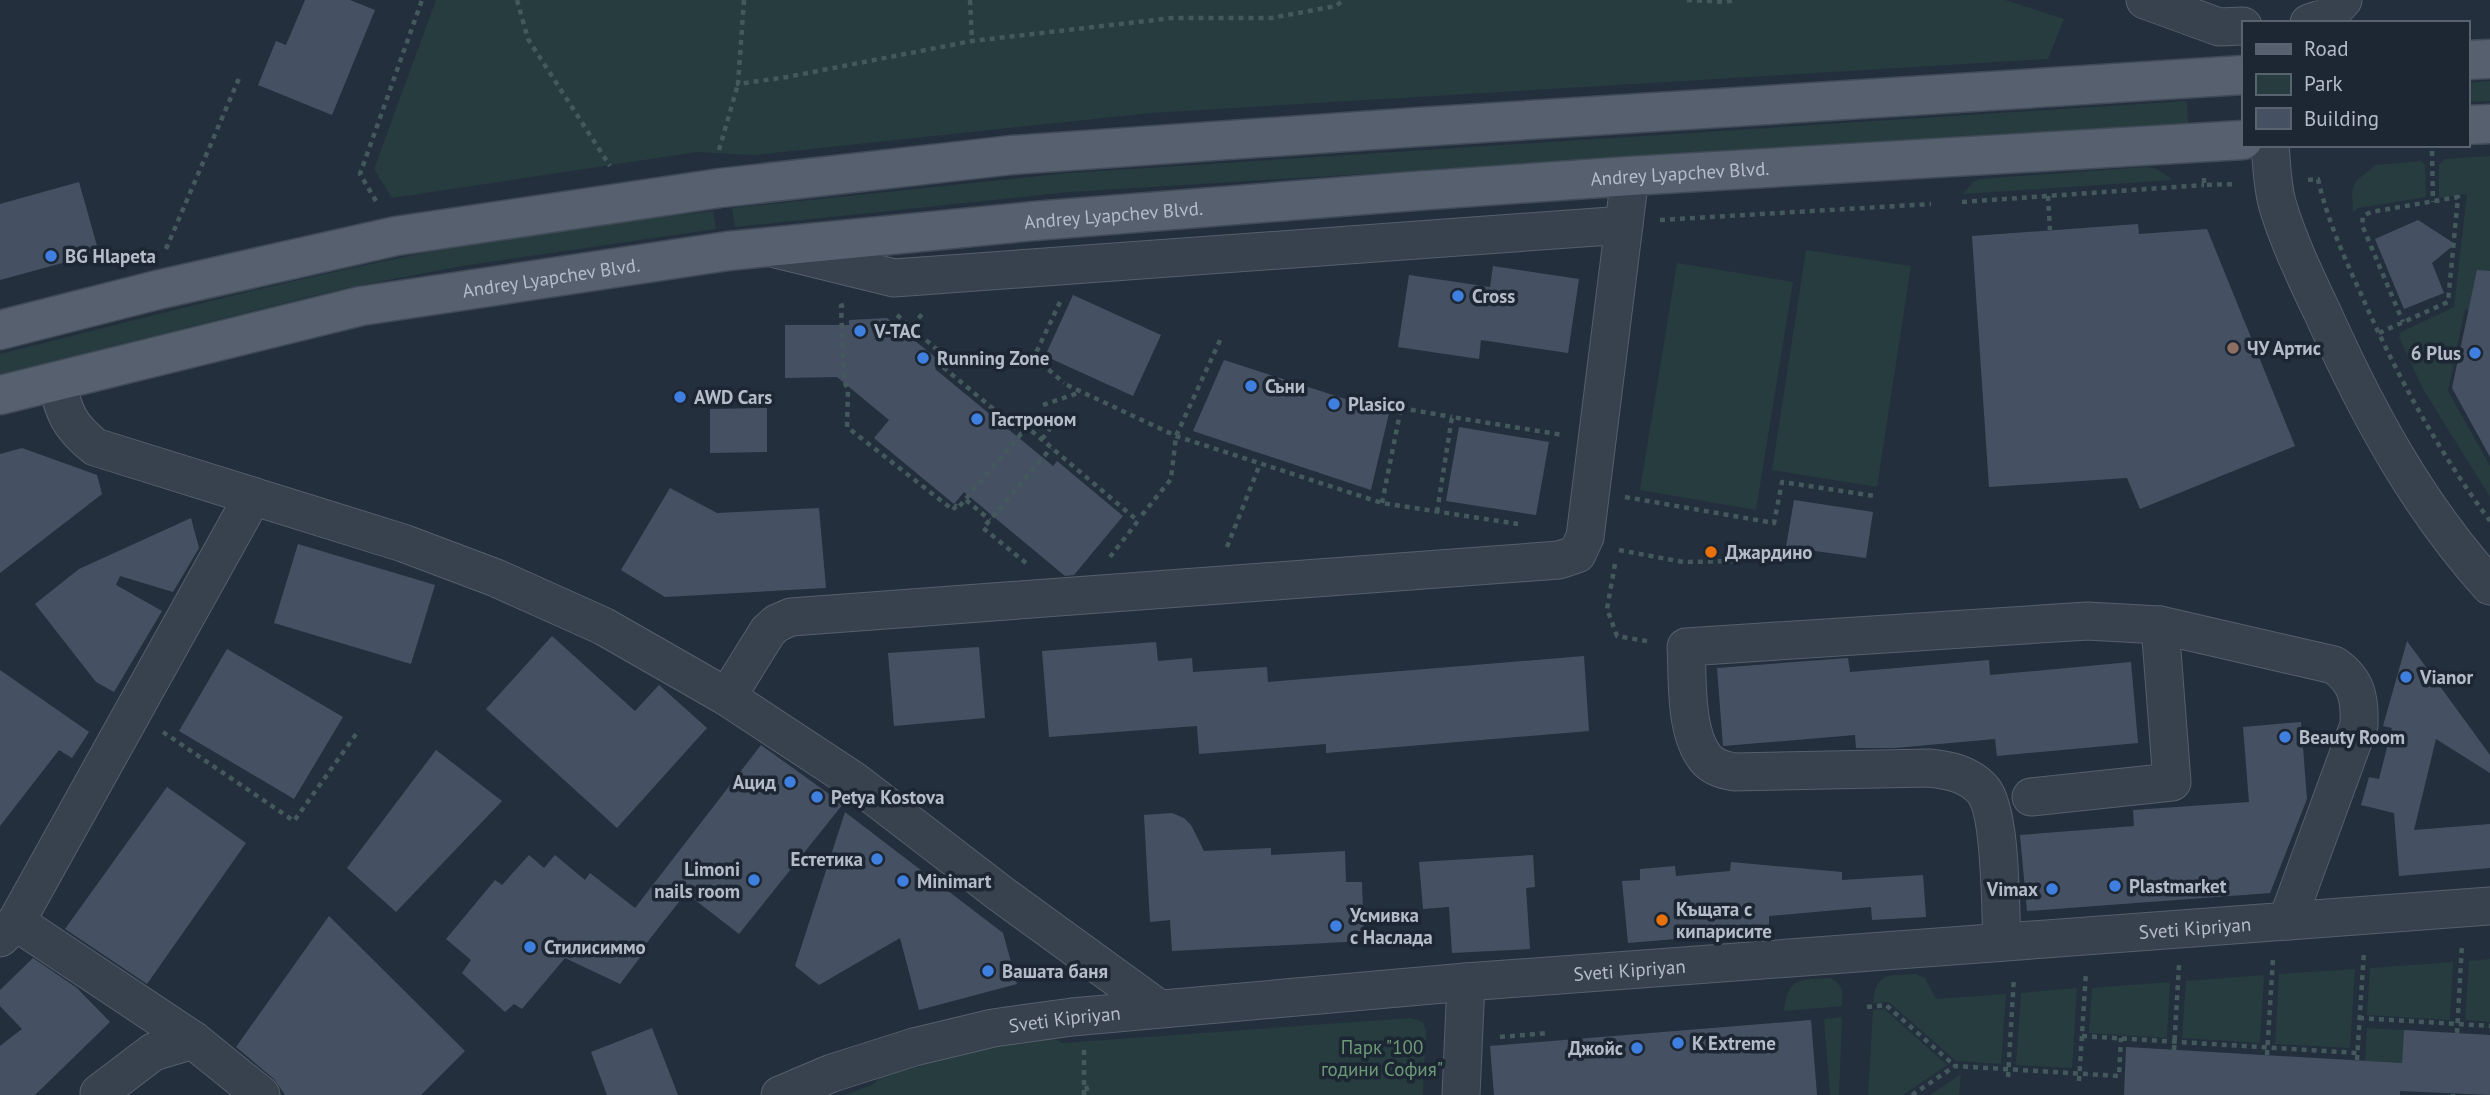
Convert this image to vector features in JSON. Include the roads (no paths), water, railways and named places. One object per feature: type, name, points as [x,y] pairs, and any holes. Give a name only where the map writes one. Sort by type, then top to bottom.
[{"type":"main road","points":[[2469,60],[2490,59]]},
{"type":"main road","points":[[0,330],[157,290],[396,236],[720,188],[1026,154],[2242,75]]},
{"type":"main road","points":[[2469,125],[2490,124]]},
{"type":"main road","name":"Andrey Lyapchev Blvd.","points":[[0,395],[361,306],[714,253],[1034,221],[1630,176],[2242,140]]},
{"type":"street","points":[[2145,0],[2219,27],[2242,26]]},
{"type":"street","points":[[2315,21],[2327,17],[2343,0]]},
{"type":"street","points":[[2270,147],[2278,204],[2350,374],[2381,435],[2414,489],[2442,529],[2490,586]]},
{"type":"street","points":[[727,697],[768,632],[777,623],[791,617],[1559,560],[1577,554],[1585,537],[1630,176]]},
{"type":"street","points":[[769,247],[894,278],[1624,225]]},
{"type":"street","points":[[56,381],[64,412],[75,431],[95,447],[403,542],[496,578],[603,626],[727,697],[853,780],[1001,894],[1158,1008]]},
{"type":"street","points":[[253,496],[8,930],[193,1040],[261,1095]]},
{"type":"street","points":[[2009,942],[1996,831],[1984,791],[1968,778],[1951,771],[1928,768],[1734,772],[1720,769],[1708,761],[1698,744],[1690,717],[1686,647],[2087,621],[2160,625],[2334,665],[2347,674],[2355,688],[2360,706],[2359,724],[2281,922]]},
{"type":"street","points":[[2031,797],[2172,782],[2160,625]]},
{"type":"street","name":"Sveti Kipriyan","points":[[780,1095],[832,1073],[914,1047],[993,1028],[1158,1008],[1466,982],[2477,907]]},
{"type":"street","points":[[1461,1095],[1466,982]]},
{"type":"street","points":[[99,1093],[153,1052],[193,1040]]},
{"type":"place","name":"BG Hlapeta","points":[[51,256]]},
{"type":"place","name":"Cross","points":[[1458,296]]},
{"type":"place","name":"V-TAC","points":[[860,331]]},
{"type":"place","name":"ЧУ Артис","points":[[2233,348]]},
{"type":"place","name":"6 Plus","points":[[2475,353]]},
{"type":"place","name":"Running Zone","points":[[923,358]]},
{"type":"place","name":"Съни","points":[[1251,386]]},
{"type":"place","name":"AWD Cars","points":[[680,397]]},
{"type":"place","name":"Plasico","points":[[1334,404]]},
{"type":"place","name":"Гастроном","points":[[977,419]]},
{"type":"place","name":"Джардино","points":[[1711,552]]},
{"type":"place","name":"Vianor","points":[[2406,677]]},
{"type":"place","name":"Beauty Room","points":[[2285,737]]},
{"type":"place","name":"Ацид","points":[[790,782]]},
{"type":"place","name":"Petya Kostova","points":[[817,797]]},
{"type":"place","name":"Естетика","points":[[877,859]]},
{"type":"place","name":"Limoni nails room","points":[[754,880]]},
{"type":"place","name":"Minimart","points":[[903,881]]},
{"type":"place","name":"Plastmarket","points":[[2115,886]]},
{"type":"place","name":"Vimax","points":[[2052,889]]},
{"type":"place","name":"Къщата с кипарисите","points":[[1662,920]]},
{"type":"place","name":"Усмивка с Наслада","points":[[1336,926]]},
{"type":"place","name":"Стилисиммо","points":[[530,947]]},
{"type":"place","name":"Вашата баня","points":[[988,971]]},
{"type":"place","name":"K Extreme","points":[[1678,1043]]},
{"type":"place","name":"Джойс","points":[[1637,1048]]},
{"type":"park label","name":"Парк \"100 години София\"","points":[[1382,1058]]}]
